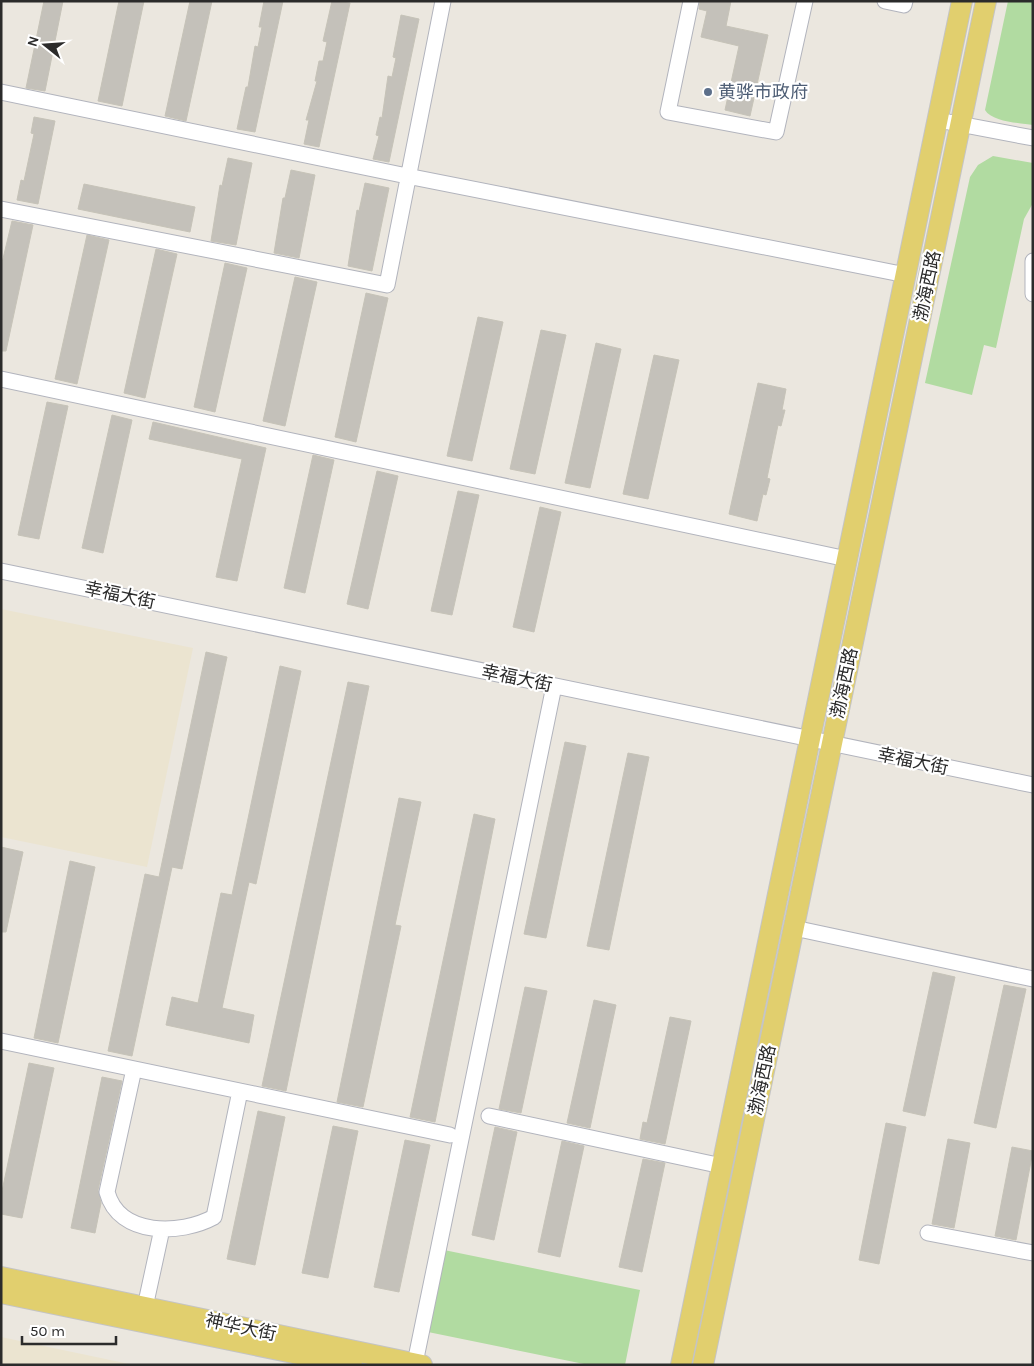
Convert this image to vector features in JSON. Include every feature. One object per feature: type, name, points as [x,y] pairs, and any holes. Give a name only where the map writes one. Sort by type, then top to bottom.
[{"type":"main road","name":"渤海西路","points":[[681,1365],[962,1]]},
{"type":"main road","name":"渤海西路","points":[[703,1365],[986,1]]},
{"type":"main road","name":"神华大街","points":[[1,1277],[418,1364]]},
{"type":"main road","name":"神华大街","points":[[1,1293],[352,1365]]},
{"type":"street","points":[[1,209],[387,285],[407,176],[444,1]]},
{"type":"street","points":[[691,1],[668,112],[776,132],[805,1]]},
{"type":"street","points":[[885,1],[904,5],[905,1]]},
{"type":"street","points":[[1,92],[407,176],[906,275]]},
{"type":"street","points":[[938,120],[1033,138]]},
{"type":"street","points":[[1033,261],[1033,294]]},
{"type":"street","points":[[1,379],[847,559]]},
{"type":"street","name":"幸福大街","points":[[1,570],[1033,785]]},
{"type":"street","points":[[418,1364],[554,686]]},
{"type":"street","points":[[794,928],[1033,979]]},
{"type":"street","points":[[1,1041],[450,1135]]},
{"type":"street","points":[[134,1069],[107,1192],[111,1204],[130,1221],[162,1229],[201,1224],[214,1217],[240,1091]]},
{"type":"street","points":[[489,1116],[722,1166]]},
{"type":"street","points":[[145,1307],[162,1229]]},
{"type":"street","points":[[928,1232],[1033,1253]]},
{"type":"shaded area","points":[[1,609],[193,648],[147,867],[1,837]]},
{"type":"shaded area","points":[[1,1337],[134,1365],[1,1365]]},
{"type":"green space","points":[[1008,1],[1033,1],[1033,125],[1000,119],[985,110]]},
{"type":"green space","points":[[993,156],[1033,163],[1033,203],[1024,219],[996,348],[984,345],[972,395],[925,383],[970,177],[978,165]]},
{"type":"green space","points":[[444,1250],[640,1290],[625,1365],[589,1365],[428,1332]]},
{"type":"building","points":[[44,1],[63,1],[45,91],[26,88]]},
{"type":"building","points":[[119,1],[144,1],[122,106],[98,101]]},
{"type":"building","points":[[190,1],[212,1],[186,121],[165,116]]},
{"type":"building","points":[[264,1],[283,1],[255,132],[237,129],[246,87],[248,87],[255,46],[258,47],[262,27],[259,27]]},
{"type":"building","points":[[332,1],[350,3],[319,147],[304,144],[309,120],[306,120],[317,81],[315,81],[319,61],[323,61],[327,42],[323,41]]},
{"type":"building","points":[[700,1],[731,1],[726,26],[768,35],[750,116],[725,110],[739,46],[701,37],[707,11],[699,9]]},
{"type":"building","points":[[401,15],[419,19],[389,162],[373,159],[379,136],[376,135],[380,117],[382,118],[388,76],[392,77],[396,58],[393,57]]},
{"type":"building","points":[[34,117],[55,121],[38,204],[17,200],[21,180],[24,181],[34,134],[31,133]]},
{"type":"building","points":[[228,158],[252,163],[236,245],[211,241],[220,185],[222,186]]},
{"type":"building","points":[[291,170],[315,175],[299,258],[274,253],[283,198],[285,198]]},
{"type":"building","points":[[365,183],[389,188],[372,271],[348,266],[357,210],[359,211]]},
{"type":"building","points":[[84,184],[195,207],[190,232],[78,209]]},
{"type":"building","points":[[12,221],[33,225],[6,351],[1,351],[1,267]]},
{"type":"building","points":[[87,235],[109,240],[77,384],[55,379]]},
{"type":"building","points":[[156,249],[177,254],[145,398],[124,393]]},
{"type":"building","points":[[225,263],[247,268],[215,412],[194,407]]},
{"type":"building","points":[[295,277],[317,282],[285,426],[263,421]]},
{"type":"building","points":[[366,293],[388,298],[356,442],[335,437]]},
{"type":"building","points":[[478,317],[503,322],[472,461],[447,456]]},
{"type":"building","points":[[541,330],[566,335],[535,474],[510,469]]},
{"type":"building","points":[[596,343],[621,349],[590,488],[565,483]]},
{"type":"building","points":[[654,355],[679,360],[648,499],[623,494]]},
{"type":"building","points":[[758,383],[786,389],[782,410],[785,410],[781,426],[778,425],[767,478],[770,479],[766,495],[763,494],[757,521],[729,514]]},
{"type":"building","points":[[47,402],[68,406],[39,539],[18,535]]},
{"type":"building","points":[[112,415],[132,420],[103,553],[82,548]]},
{"type":"building","points":[[153,422],[266,448],[237,581],[216,577],[242,459],[149,439]]},
{"type":"building","points":[[313,455],[334,460],[305,593],[284,588]]},
{"type":"building","points":[[377,471],[398,476],[368,609],[347,604]]},
{"type":"building","points":[[458,491],[479,495],[452,615],[431,611]]},
{"type":"building","points":[[540,507],[561,512],[534,632],[513,627]]},
{"type":"building","points":[[206,652],[227,657],[182,869],[172,867],[132,1056],[108,1051],[145,874],[159,877]]},
{"type":"building","points":[[280,666],[301,671],[256,884],[249,882],[222,1008],[254,1015],[249,1043],[166,1025],[172,997],[198,1003],[221,893],[232,895]]},
{"type":"building","points":[[348,682],[369,686],[286,1091],[262,1086]]},
{"type":"building","points":[[565,742],[586,746],[546,938],[524,934]]},
{"type":"building","points":[[628,753],[649,757],[609,950],[587,946]]},
{"type":"building","points":[[399,798],[421,802],[395,925],[401,926],[363,1107],[337,1102]]},
{"type":"building","points":[[474,814],[495,819],[435,1122],[410,1117]]},
{"type":"building","points":[[1,847],[23,852],[6,932],[1,932]]},
{"type":"building","points":[[70,861],[95,867],[58,1043],[34,1038]]},
{"type":"building","points":[[933,972],[955,977],[925,1116],[903,1111]]},
{"type":"building","points":[[1004,985],[1026,989],[996,1128],[974,1123]]},
{"type":"building","points":[[525,987],[547,991],[521,1113],[499,1109]]},
{"type":"building","points":[[594,1000],[616,1005],[590,1128],[567,1123]]},
{"type":"building","points":[[670,1017],[691,1021],[665,1144],[640,1139],[643,1122],[647,1123]]},
{"type":"building","points":[[29,1063],[54,1068],[22,1218],[1,1214],[1,1196]]},
{"type":"building","points":[[102,1077],[122,1081],[98,1190],[101,1203],[95,1233],[71,1228]]},
{"type":"building","points":[[258,1111],[285,1117],[255,1265],[227,1259]]},
{"type":"building","points":[[886,1123],[906,1127],[879,1264],[859,1260]]},
{"type":"building","points":[[333,1126],[358,1131],[328,1278],[302,1273]]},
{"type":"building","points":[[495,1127],[517,1132],[494,1240],[472,1235]]},
{"type":"building","points":[[948,1139],[970,1143],[954,1228],[932,1224]]},
{"type":"building","points":[[405,1140],[430,1145],[399,1292],[374,1287]]},
{"type":"building","points":[[562,1141],[584,1146],[560,1257],[538,1252]]},
{"type":"building","points":[[1012,1147],[1033,1151],[1016,1240],[995,1236]]},
{"type":"building","points":[[643,1159],[665,1163],[642,1272],[619,1267]]},
{"type":"place","name":"黄骅市政府","points":[[708,92]]}]
